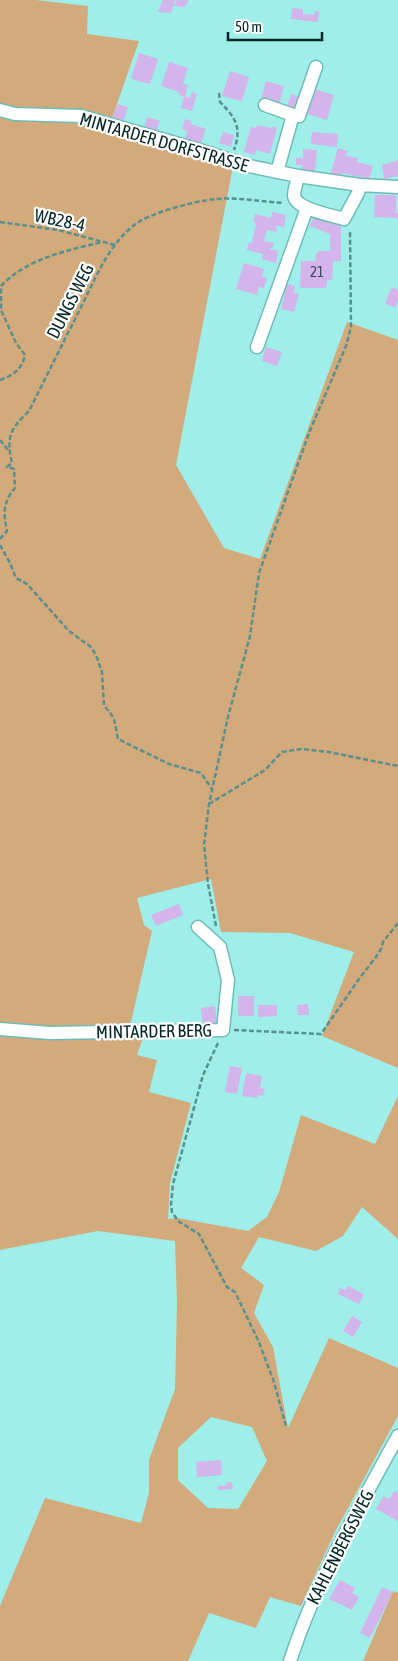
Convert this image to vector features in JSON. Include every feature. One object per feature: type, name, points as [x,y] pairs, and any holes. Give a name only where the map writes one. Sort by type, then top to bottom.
[{"type":"street","points":[[265,105],[299,116],[316,67]]},
{"type":"street","name":"MINTARDER DORFSTRASSE","points":[[0,110],[15,114],[81,116],[277,172],[360,185],[398,187]]},
{"type":"street","points":[[277,172],[293,115]]},
{"type":"street","points":[[298,176],[294,195],[303,206],[344,218],[358,193],[360,185]]},
{"type":"street","points":[[257,348],[303,206]]},
{"type":"street","points":[[198,927],[220,947]]},
{"type":"street","name":"MINTARDER BERG","points":[[0,1029],[50,1032],[223,1030],[228,980],[220,947]]},
{"type":"street","name":"KAHLENBERGSWEG","points":[[290,1661],[300,1628],[325,1572],[398,1436]]},
{"type":"path","points":[[219,93],[220,102],[236,121],[238,130],[237,143],[231,160]]},
{"type":"path","name":"DUNGS WEG","points":[[0,539],[7,531],[3,508],[8,496],[15,488],[14,469],[7,467],[12,463],[8,441],[16,423],[29,411],[102,265],[115,245],[134,225],[148,217],[184,205],[215,199],[238,199],[303,206]]},
{"type":"path","points":[[220,947],[208,884],[204,845],[209,804],[228,717],[250,636],[259,573],[309,433],[346,346],[351,327],[350,226],[344,218]]},
{"type":"path","name":"WB28-4","points":[[0,222],[58,230],[115,245]]},
{"type":"path","points":[[0,380],[14,374],[23,364],[25,355],[16,343],[1,310],[2,286],[11,276],[34,262],[61,252],[102,242]]},
{"type":"path","points":[[0,440],[10,452]]},
{"type":"path","points":[[0,545],[16,578],[27,584],[69,631],[91,647],[102,672],[104,706],[113,715],[118,738],[169,764],[201,773],[212,788]]},
{"type":"path","points":[[209,804],[265,770],[282,752],[301,749],[329,752],[398,766]]},
{"type":"path","points":[[286,1426],[273,1379],[242,1304],[235,1292],[227,1287],[199,1234],[178,1221],[172,1212],[173,1184],[203,1074],[223,1030],[321,1034],[398,923]]},
{"type":"shaded area","points":[[0,0],[36,0],[88,6],[87,34],[139,41],[111,121],[233,166],[176,465],[224,548],[260,559],[347,322],[398,340],[398,1068],[322,1036],[354,952],[290,933],[221,932],[211,879],[137,898],[144,925],[152,931],[130,1026],[47,1029],[0,1026]]},
{"type":"shaded area","points":[[0,1033],[144,1035],[137,1055],[157,1060],[149,1092],[191,1103],[170,1183],[168,1219],[178,1218],[248,1231],[267,1217],[279,1192],[301,1115],[375,1144],[398,1096],[398,1239],[362,1207],[343,1236],[316,1251],[259,1237],[241,1268],[264,1285],[254,1313],[273,1347],[288,1428],[329,1338],[398,1368],[398,1416],[335,1532],[301,1606],[270,1597],[256,1628],[209,1613],[188,1661],[0,1661],[0,1606],[45,1498],[141,1523],[149,1493],[149,1460],[175,1389],[177,1302],[175,1241],[98,1231],[0,1250]],"holes":[[[211,1417],[252,1427],[267,1461],[238,1509],[208,1508],[178,1480],[178,1448]]]},
{"type":"shaded area","points":[[393,1591],[398,1593],[398,1661],[363,1661]]},
{"type":"building","points":[[163,0],[175,0],[171,13],[158,12]]},
{"type":"building","points":[[177,0],[189,0],[185,7],[174,6]]},
{"type":"building","points":[[292,8],[303,9],[303,14],[314,15],[315,11],[319,11],[318,22],[291,19]]},
{"type":"building","points":[[139,53],[158,59],[150,84],[131,78]]},
{"type":"building","points":[[169,62],[188,68],[183,84],[188,85],[185,96],[190,98],[192,92],[197,94],[192,111],[181,108],[184,97],[179,95],[179,92],[161,86]]},
{"type":"building","points":[[230,71],[249,77],[242,101],[222,96]]},
{"type":"building","points":[[266,81],[284,86],[279,105],[261,100]]},
{"type":"building","points":[[314,89],[334,95],[327,120],[307,114]]},
{"type":"building","points":[[291,94],[303,98],[300,110],[287,107]]},
{"type":"building","points":[[117,104],[128,107],[123,123],[112,120]]},
{"type":"building","points":[[147,117],[160,121],[156,132],[144,128]]},
{"type":"building","points":[[185,119],[192,121],[191,124],[206,129],[201,144],[185,139],[187,131],[182,129]]},
{"type":"building","points":[[257,125],[277,128],[270,154],[256,150],[255,155],[244,152],[251,127],[256,128]]},
{"type":"building","points":[[223,132],[234,135],[231,147],[219,143]]},
{"type":"building","points":[[312,132],[338,134],[337,147],[311,144]]},
{"type":"building","points":[[338,148],[348,151],[346,156],[358,158],[357,162],[373,166],[369,179],[342,173],[341,176],[330,175]]},
{"type":"building","points":[[303,149],[317,150],[315,173],[301,172],[302,165],[296,165],[296,158],[303,158]]},
{"type":"building","points":[[398,160],[398,176],[384,179],[382,165]]},
{"type":"building","points":[[375,195],[396,195],[396,213],[398,213],[398,218],[374,217]]},
{"type":"building","points":[[272,212],[286,215],[284,227],[275,225],[277,232],[267,230],[264,241],[274,243],[273,247],[269,249],[278,251],[276,263],[262,259],[263,254],[247,250],[248,244],[252,242],[256,224],[253,221],[255,214],[271,218]]},
{"type":"building","points":[[314,216],[341,226],[341,261],[333,261],[332,280],[327,280],[325,288],[302,288],[300,286],[301,261],[315,261],[316,254],[319,251],[330,251],[330,234],[310,226]]},
{"type":"building","points":[[244,263],[264,269],[262,277],[267,278],[264,288],[259,287],[257,295],[236,289]]},
{"type":"building","points":[[287,284],[295,286],[294,293],[299,294],[294,312],[281,309]]},
{"type":"building","points":[[392,287],[398,290],[398,302],[395,308],[385,303]]},
{"type":"building","points":[[266,347],[282,352],[277,366],[262,361]]},
{"type":"building","points":[[179,904],[183,915],[156,926],[151,915]]},
{"type":"building","points":[[238,996],[254,996],[254,1016],[238,1016]]},
{"type":"building","points":[[308,1004],[309,1015],[298,1015],[297,1005]]},
{"type":"building","points":[[258,1005],[277,1005],[277,1016],[258,1017]]},
{"type":"building","points":[[215,1006],[217,1024],[203,1026],[201,1008]]},
{"type":"building","points":[[230,1066],[242,1068],[237,1094],[225,1092]]},
{"type":"building","points":[[246,1073],[262,1076],[260,1088],[265,1089],[263,1096],[257,1095],[257,1098],[242,1096]]},
{"type":"building","points":[[348,1286],[364,1294],[359,1304],[338,1294],[340,1288],[346,1290]]},
{"type":"building","points":[[352,1316],[362,1322],[353,1337],[343,1331]]},
{"type":"building","points":[[221,1460],[222,1475],[197,1477],[196,1462]]},
{"type":"building","points":[[232,1482],[233,1489],[218,1490],[217,1486],[226,1486],[226,1483]]},
{"type":"building","points":[[394,1491],[398,1493],[398,1521],[376,1509],[383,1496],[389,1499]]},
{"type":"building","points":[[340,1580],[355,1588],[352,1593],[359,1597],[352,1610],[329,1599]]},
{"type":"building","points":[[382,1587],[393,1592],[370,1638],[360,1633]]}]
